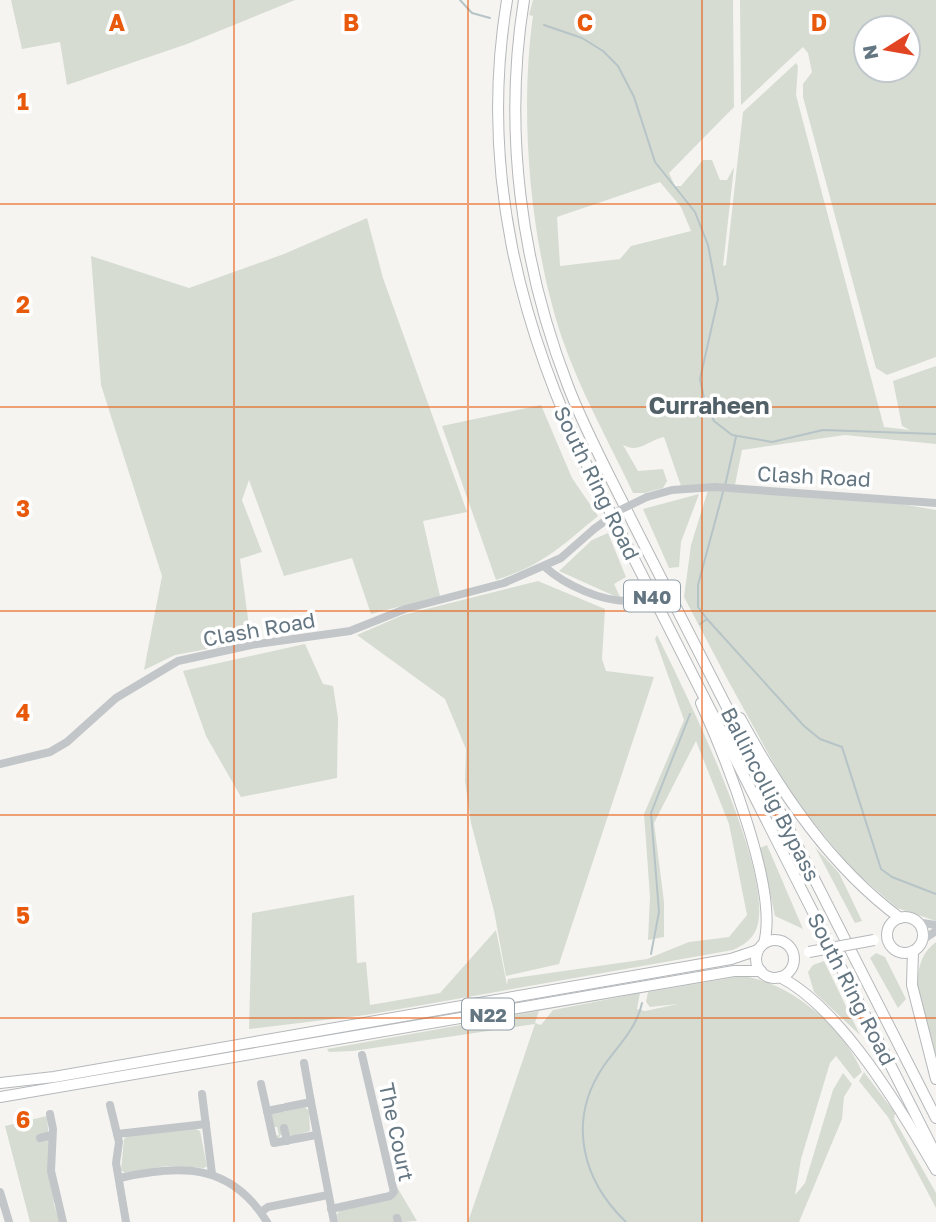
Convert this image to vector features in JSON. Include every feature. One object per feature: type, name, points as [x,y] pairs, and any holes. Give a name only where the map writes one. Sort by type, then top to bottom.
[{"type":"highway","name":"South Ring Road","points":[[508,0],[500,68],[499,138],[506,211],[521,294],[537,348],[564,417],[666,624],[936,1155]]},
{"type":"highway","name":"South Ring Road","points":[[524,0],[516,89],[516,139],[522,209],[536,285],[556,353],[583,422],[683,619]]},
{"type":"highway","points":[[683,619],[793,805],[851,874],[900,918],[916,922],[922,930],[921,941],[913,951],[912,985],[936,1079]]},
{"type":"highway","name":"Ballincollig Bypass","points":[[683,619],[936,1118]]},
{"type":"highway","points":[[666,624],[716,735],[745,816],[766,909],[768,931],[757,961],[761,971]]},
{"type":"highway","points":[[874,940],[900,918]]},
{"type":"highway","points":[[889,927],[890,944]]},
{"type":"highway","name":"N22","points":[[0,1083],[54,1077],[731,959],[775,940],[808,952]]},
{"type":"highway","name":"N22","points":[[779,977],[789,971],[794,961],[808,952],[874,940],[890,944],[897,951],[913,951]]},
{"type":"highway","points":[[789,946],[794,961]]},
{"type":"highway","name":"N22","points":[[0,1097],[734,971],[761,971],[769,976],[779,977],[810,1000],[850,1042],[899,1107],[936,1170]]},
{"type":"street","name":"Clash Road","points":[[0,764],[50,752],[67,742],[116,698],[178,661],[251,645],[350,631],[405,609],[505,583],[545,567],[570,551],[594,528],[620,510],[647,497],[672,490],[715,487],[936,503]]},
{"type":"street","points":[[545,567],[566,582],[609,599],[630,601]]},
{"type":"street","points":[[916,922],[936,925]]},
{"type":"street","points":[[921,941],[936,932]]},
{"type":"street","name":"The Court","points":[[331,1209],[390,1196],[394,1192],[362,1055]]},
{"type":"street","points":[[304,1063],[334,1222]]},
{"type":"street","points":[[261,1084],[274,1143],[317,1135]]},
{"type":"street","points":[[202,1094],[212,1174]]},
{"type":"street","points":[[267,1111],[311,1102]]},
{"type":"street","points":[[110,1105],[117,1134],[116,1163],[126,1222]]},
{"type":"street","points":[[50,1114],[51,1171],[63,1222]]},
{"type":"street","points":[[117,1134],[206,1124]]},
{"type":"street","points":[[284,1128],[287,1141]]},
{"type":"street","points":[[40,1138],[52,1135]]},
{"type":"street","points":[[120,1178],[171,1169],[212,1174],[240,1189],[267,1222]]},
{"type":"street","points":[[0,1192],[9,1222]]},
{"type":"street","points":[[261,1212],[268,1208],[328,1195]]},
{"type":"shaded area","points":[[11,0],[295,0],[187,44],[67,85],[60,42],[22,49]]},
{"type":"shaded area","points":[[533,0],[733,0],[734,107],[669,173],[675,186],[681,186],[703,160],[712,160],[720,180],[727,180],[734,167],[723,266],[726,265],[743,112],[796,63],[796,95],[884,427],[910,430],[902,426],[893,381],[936,366],[936,444],[845,435],[742,450],[735,485],[681,486],[664,437],[634,448],[623,445],[638,471],[663,469],[667,481],[663,488],[633,493],[569,358],[542,262],[530,178],[527,95],[533,16],[529,15]],"holes":[[[660,182],[681,207],[691,231],[631,246],[620,259],[560,266],[557,217]]]},
{"type":"shaded area","points":[[740,0],[936,0],[936,357],[887,375],[876,368],[803,97],[803,84],[812,72],[808,53],[803,47],[741,105]]},
{"type":"shaded area","points":[[367,218],[383,278],[467,512],[423,521],[440,596],[371,614],[352,558],[284,576],[249,480],[242,500],[262,552],[240,559],[251,641],[175,655],[144,670],[162,576],[101,385],[91,256],[189,288],[284,254]]},
{"type":"shaded area","points":[[541,405],[572,478],[598,516],[540,561],[496,580],[442,426]]},
{"type":"shaded area","points":[[708,490],[889,502],[936,510],[936,921],[897,908],[852,869],[791,795],[724,673],[684,597],[691,545]]},
{"type":"shaded area","points":[[699,494],[681,542],[679,567],[669,568],[643,509]]},
{"type":"shaded area","points":[[608,533],[626,577],[614,584],[621,599],[559,571],[592,540]]},
{"type":"shaded area","points":[[538,581],[605,609],[602,659],[606,671],[654,677],[559,964],[506,976],[494,911],[471,823],[465,781],[466,749],[445,699],[357,635],[403,615]]},
{"type":"shaded area","points":[[657,635],[706,737],[741,828],[753,869],[759,905],[756,930],[749,940],[733,950],[366,1015],[249,1029],[252,913],[354,895],[357,963],[366,962],[370,1005],[440,993],[496,930],[507,985],[508,979],[647,959],[689,942],[729,937],[747,915],[729,824],[696,741],[654,823],[664,902],[664,937],[648,940],[650,897],[644,814],[684,720],[655,639]]},
{"type":"shaded area","points":[[305,644],[323,684],[333,686],[338,718],[337,778],[241,797],[206,736],[183,671]]},
{"type":"shaded area","points":[[767,845],[803,929],[775,916],[760,848]]},
{"type":"shaded area","points":[[815,847],[839,873],[862,921],[855,923]]},
{"type":"shaded area","points":[[936,942],[936,1063],[919,999],[918,982],[925,953]]},
{"type":"shaded area","points":[[876,953],[885,957],[906,999],[898,1008],[870,958]]},
{"type":"shaded area","points":[[824,961],[860,1035],[814,992],[808,972],[813,965]]},
{"type":"shaded area","points":[[742,976],[778,987],[813,1009],[842,1039],[862,1072],[854,1079],[836,1056],[830,1063],[801,1159],[795,1195],[805,1183],[833,1090],[843,1073],[852,1084],[844,1097],[842,1119],[799,1222],[468,1222],[535,1024],[353,1051],[329,1052],[327,1049],[539,1011],[535,1023],[541,1025],[553,1010],[640,993],[637,1009],[645,1011],[678,1004],[650,1007],[646,1002],[648,992]]},
{"type":"shaded area","points":[[864,1072],[895,1113],[894,1119],[936,1193],[936,1208],[888,1117],[859,1081]]},
{"type":"shaded area","points":[[305,1107],[309,1111],[310,1131],[293,1136],[282,1133],[278,1139],[274,1136],[279,1135],[277,1127],[272,1127],[272,1114]]},
{"type":"shaded area","points":[[47,1116],[54,1205],[60,1222],[30,1222],[5,1126]]},
{"type":"shaded area","points":[[194,1128],[200,1131],[207,1166],[204,1168],[166,1166],[125,1173],[121,1170],[124,1139],[129,1135]]},
{"type":"shaded area","points":[[397,1187],[417,1221],[402,1222],[400,1217],[395,1222],[338,1222],[337,1214],[341,1210],[372,1204]]},
{"type":"waterway","points":[[460,0],[472,13],[490,18]]},
{"type":"waterway","points":[[544,25],[582,38],[603,51],[618,66],[634,97],[655,162],[695,212],[708,245],[718,299],[700,379],[705,403],[714,421],[732,435],[772,442],[823,430],[936,434]]},
{"type":"waterway","points":[[725,486],[736,437]]},
{"type":"waterway","points":[[700,624],[707,619],[698,607],[698,585],[723,492]]},
{"type":"waterway","points":[[707,619],[804,726],[820,739],[842,747],[881,869],[892,877],[936,894]]},
{"type":"waterway","points":[[651,954],[659,912],[651,813],[690,714]]},
{"type":"waterway","points":[[626,1222],[599,1188],[590,1169],[584,1149],[583,1129],[585,1108],[592,1087],[631,1029],[642,1003]]},
{"type":"district","name":"Curraheen","points":[[709,404]]}]
